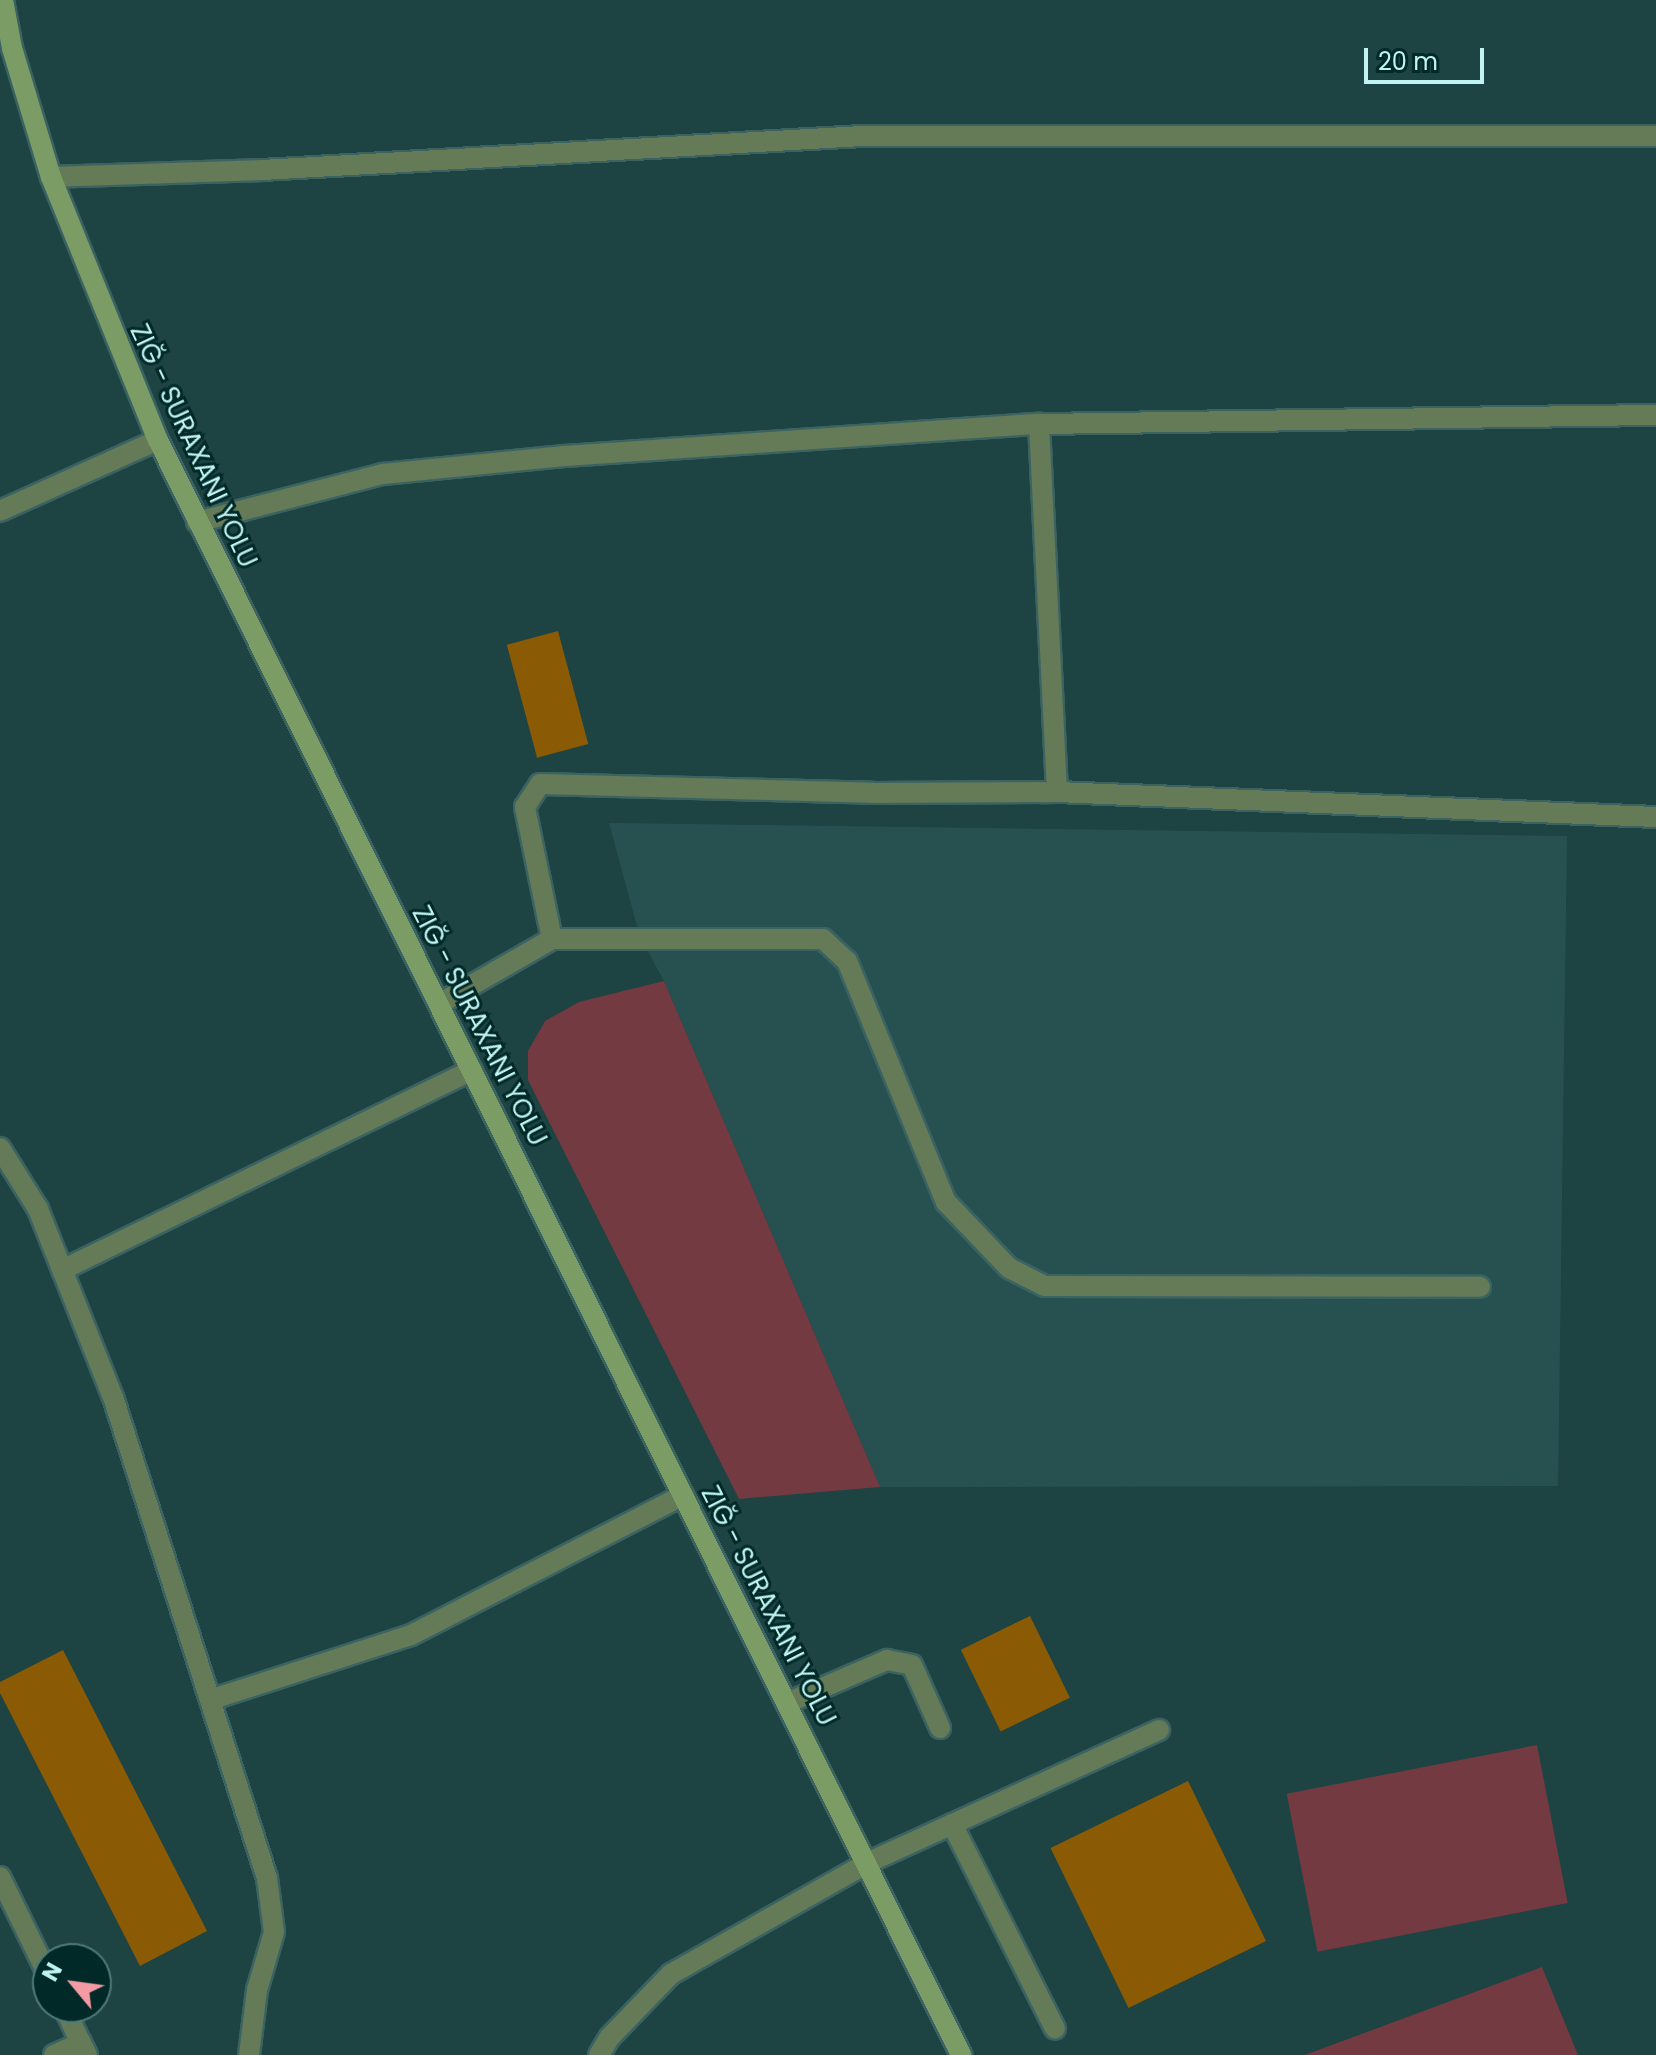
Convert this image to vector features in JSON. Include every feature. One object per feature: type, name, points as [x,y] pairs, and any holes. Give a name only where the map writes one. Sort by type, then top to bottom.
[{"type":"main road","points":[[3,0],[12,48],[51,177],[158,440],[961,2055]]},
{"type":"street","points":[[51,177],[262,170],[863,136],[1656,136]]},
{"type":"street","points":[[197,522],[383,474],[580,454],[1039,424],[1656,415]]},
{"type":"street","points":[[1039,424],[1057,792]]},
{"type":"street","points":[[0,511],[158,440]]},
{"type":"street","points":[[552,939],[525,807],[540,784],[873,793],[1057,792],[1656,817]]},
{"type":"street","points":[[439,1004],[552,939],[823,939],[847,961],[946,1202],[1009,1268],[1044,1286],[1480,1287]]},
{"type":"street","points":[[62,1270],[472,1070]]},
{"type":"street","points":[[0,1148],[38,1209],[113,1397],[267,1878],[274,1932],[257,1990],[249,2055]]},
{"type":"street","points":[[210,1700],[411,1635],[683,1495]]},
{"type":"street","points":[[787,1703],[887,1660],[912,1665],[940,1728]]},
{"type":"street","points":[[599,2055],[610,2037],[671,1974],[867,1863],[1159,1730]]},
{"type":"street","points":[[952,1824],[1055,2029]]},
{"type":"street","points":[[0,1877],[32,1943]]},
{"type":"street","points":[[54,2055],[84,2049],[72,2023]]},
{"type":"shaded area","points":[[609,823],[1567,836],[1558,1486],[880,1487],[664,981],[640,937]]},
{"type":"shaded area","points":[[664,981],[880,1487],[739,1499],[528,1080],[528,1051],[545,1021],[579,1002]]},
{"type":"shaded area","points":[[1537,1745],[1568,1903],[1317,1952],[1287,1794]]},
{"type":"shaded area","points":[[1542,1967],[1578,2055],[1305,2055]]},
{"type":"building","points":[[558,631],[588,744],[537,758],[507,645]]},
{"type":"building","points":[[1030,1616],[1070,1698],[1001,1732],[961,1650]]},
{"type":"building","points":[[63,1650],[207,1931],[140,1966],[0,1693],[0,1682]]},
{"type":"building","points":[[1188,1781],[1266,1941],[1129,2008],[1050,1848]]}]
